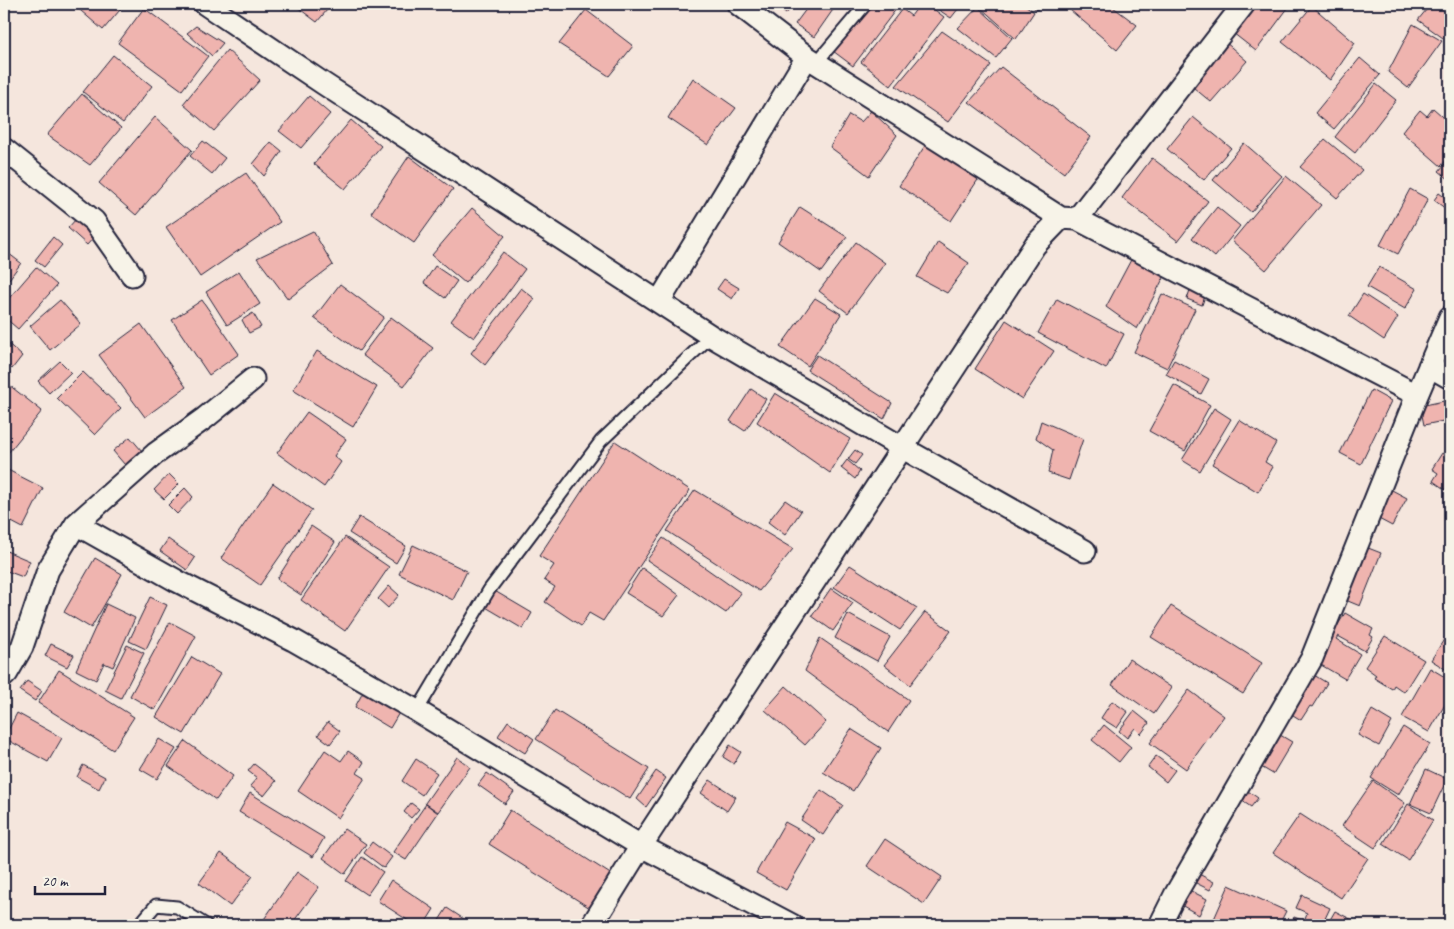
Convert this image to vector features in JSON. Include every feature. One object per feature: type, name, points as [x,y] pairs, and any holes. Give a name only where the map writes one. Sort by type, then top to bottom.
[{"type":"street","points":[[205,4],[332,90],[711,336],[1085,551]]},
{"type":"street","points":[[738,4],[812,60],[1069,218],[1416,395]]},
{"type":"street","points":[[592,925],[641,846],[1036,245],[1069,218],[1244,4]]},
{"type":"street","points":[[659,302],[812,60]]},
{"type":"street","points":[[4,149],[94,221],[132,275]]},
{"type":"street","points":[[1160,925],[1174,895],[1312,658],[1416,395],[1450,316]]},
{"type":"street","points":[[1429,366],[1450,378]]},
{"type":"street","points":[[4,676],[8,673],[22,647],[48,570],[76,524],[155,454],[205,418],[253,379]]},
{"type":"street","points":[[76,524],[177,581],[292,640],[418,712],[641,846],[792,925]]},
{"type":"lane","points":[[812,60],[866,4]]},
{"type":"lane","points":[[418,712],[490,590],[600,441],[711,336]]},
{"type":"lane","points":[[139,925],[156,905],[177,907],[206,925]]},
{"type":"building","points":[[73,4],[125,4],[103,30]]},
{"type":"building","points":[[293,4],[332,4],[317,22]]},
{"type":"building","points":[[773,4],[794,4],[786,14]]},
{"type":"building","points":[[810,4],[837,4],[814,37],[795,24]]},
{"type":"building","points":[[868,4],[900,4],[853,66],[833,51]]},
{"type":"building","points":[[920,4],[927,4],[944,17],[891,86],[861,62],[902,9],[911,16]]},
{"type":"building","points":[[930,4],[962,4],[951,18]]},
{"type":"building","points":[[983,4],[1024,4],[1034,12],[1016,39],[980,7]]},
{"type":"building","points":[[1029,4],[1042,4],[1037,10]]},
{"type":"building","points":[[1063,4],[1109,4],[1137,25],[1117,50]]},
{"type":"building","points":[[1255,4],[1291,4],[1256,51],[1233,33]]},
{"type":"building","points":[[1431,4],[1445,4],[1450,7],[1450,43],[1418,20]]},
{"type":"building","points":[[1312,6],[1355,43],[1330,80],[1282,42]]},
{"type":"building","points":[[978,7],[1012,38],[996,58],[958,28]]},
{"type":"building","points":[[144,8],[208,56],[182,90],[118,43]]},
{"type":"building","points":[[586,10],[633,46],[609,76],[559,44]]},
{"type":"building","points":[[1413,24],[1442,41],[1408,88],[1388,72]]},
{"type":"building","points":[[196,26],[223,43],[212,56],[187,33]]},
{"type":"building","points":[[942,31],[991,65],[948,122],[896,86]]},
{"type":"building","points":[[1224,41],[1247,61],[1211,102],[1188,83]]},
{"type":"building","points":[[227,50],[260,80],[214,131],[183,104]]},
{"type":"building","points":[[113,55],[152,86],[123,123],[83,92]]},
{"type":"building","points":[[1360,58],[1380,75],[1334,129],[1315,113]]},
{"type":"building","points":[[1001,67],[1091,137],[1064,173],[969,102]]},
{"type":"building","points":[[693,78],[736,108],[708,145],[668,118]]},
{"type":"building","points":[[1376,84],[1396,100],[1355,153],[1335,137]]},
{"type":"building","points":[[82,94],[121,128],[90,165],[47,135]]},
{"type":"building","points":[[309,96],[330,114],[301,148],[279,131]]},
{"type":"building","points":[[1433,108],[1450,123],[1450,156],[1441,166],[1402,132],[1420,110],[1427,116]]},
{"type":"building","points":[[871,111],[897,135],[869,176],[830,147],[849,115],[861,122]]},
{"type":"building","points":[[155,117],[192,150],[136,215],[99,183]]},
{"type":"building","points":[[1193,117],[1231,148],[1204,180],[1167,149]]},
{"type":"building","points":[[351,120],[381,146],[345,189],[314,164]]},
{"type":"building","points":[[1325,139],[1362,170],[1337,198],[1300,167]]},
{"type":"building","points":[[203,141],[225,158],[212,174],[190,156]]},
{"type":"building","points":[[271,142],[282,151],[264,176],[253,164]]},
{"type":"building","points":[[1244,143],[1282,176],[1251,212],[1213,180]]},
{"type":"building","points":[[926,144],[983,172],[951,221],[899,186]]},
{"type":"building","points":[[409,156],[453,189],[414,243],[371,213]]},
{"type":"building","points":[[1152,158],[1208,201],[1178,241],[1122,198]]},
{"type":"building","points":[[1450,160],[1450,180],[1439,171]]},
{"type":"building","points":[[246,173],[280,222],[200,277],[166,227]]},
{"type":"building","points":[[1286,176],[1321,205],[1266,270],[1232,241]]},
{"type":"building","points":[[1410,189],[1428,199],[1398,254],[1380,245]]},
{"type":"building","points":[[1439,193],[1450,201],[1450,212],[1434,200]]},
{"type":"building","points":[[800,207],[847,237],[821,272],[778,242]]},
{"type":"building","points":[[1217,207],[1240,226],[1215,257],[1192,238]]},
{"type":"building","points":[[472,208],[505,236],[465,283],[432,255]]},
{"type":"building","points":[[76,219],[95,236],[87,245],[68,228]]},
{"type":"building","points":[[313,231],[333,265],[288,299],[257,258]]},
{"type":"building","points":[[53,237],[62,245],[44,267],[35,260]]},
{"type":"building","points":[[856,242],[885,263],[848,313],[819,291]]},
{"type":"building","points":[[938,242],[969,263],[947,293],[917,277]]},
{"type":"building","points":[[4,250],[21,263],[4,286]]},
{"type":"building","points":[[503,252],[525,269],[474,338],[451,321]]},
{"type":"building","points":[[1133,256],[1166,273],[1137,329],[1106,307]]},
{"type":"building","points":[[435,266],[457,281],[445,298],[424,283]]},
{"type":"building","points":[[36,267],[57,285],[18,329],[4,317],[4,304]]},
{"type":"building","points":[[1379,267],[1417,289],[1405,309],[1367,287]]},
{"type":"building","points":[[239,271],[260,304],[227,325],[206,292]]},
{"type":"building","points":[[724,279],[739,288],[732,299],[717,289]]},
{"type":"building","points":[[340,284],[384,317],[359,351],[314,318]]},
{"type":"building","points":[[1191,287],[1206,293],[1202,305],[1187,299]]},
{"type":"building","points":[[521,288],[535,299],[485,365],[471,353]]},
{"type":"building","points":[[1162,294],[1195,309],[1167,368],[1134,352]]},
{"type":"building","points":[[1363,294],[1398,317],[1384,340],[1349,316]]},
{"type":"building","points":[[815,298],[841,314],[808,366],[780,347]]},
{"type":"building","points":[[1057,299],[1124,334],[1106,369],[1038,333]]},
{"type":"building","points":[[60,300],[81,324],[50,350],[30,326]]},
{"type":"building","points":[[202,300],[239,354],[209,375],[172,320]]},
{"type":"building","points":[[253,313],[261,327],[249,333],[242,320]]},
{"type":"building","points":[[391,317],[433,348],[404,386],[362,355]]},
{"type":"building","points":[[1006,320],[1054,351],[1022,399],[975,369]]},
{"type":"building","points":[[141,324],[186,387],[145,417],[99,355]]},
{"type":"building","points":[[4,340],[22,356],[12,369],[4,362]]},
{"type":"building","points":[[317,351],[377,387],[353,427],[293,390]]},
{"type":"building","points":[[817,355],[892,403],[884,419],[807,370]]},
{"type":"building","points":[[1174,360],[1209,379],[1201,394],[1166,374]]},
{"type":"building","points":[[60,361],[71,372],[49,393],[38,381]]},
{"type":"building","points":[[83,372],[121,408],[95,435],[57,398]]},
{"type":"building","points":[[4,381],[42,411],[4,458]]},
{"type":"building","points":[[1174,385],[1210,405],[1185,451],[1149,431]]},
{"type":"building","points":[[751,389],[766,399],[745,431],[730,421]]},
{"type":"building","points":[[1371,390],[1391,401],[1361,464],[1340,453]]},
{"type":"building","points":[[775,393],[850,439],[830,473],[757,422]]},
{"type":"building","points":[[1444,401],[1448,420],[1424,425],[1420,406]]},
{"type":"building","points":[[1214,408],[1231,419],[1200,471],[1182,460]]},
{"type":"building","points":[[307,412],[346,439],[334,456],[341,462],[324,487],[277,453]]},
{"type":"building","points":[[1239,420],[1276,443],[1265,462],[1273,467],[1258,492],[1212,464]]},
{"type":"building","points":[[1041,421],[1083,439],[1069,480],[1048,473],[1053,450],[1036,438]]},
{"type":"building","points":[[130,437],[142,451],[125,465],[113,451]]},
{"type":"building","points":[[615,441],[690,490],[603,621],[589,613],[581,626],[545,602],[555,587],[544,580],[554,565],[539,556]]},
{"type":"building","points":[[855,450],[862,455],[855,464],[848,459]]},
{"type":"building","points":[[1442,453],[1449,457],[1450,454],[1450,493],[1433,481],[1438,473],[1432,469]]},
{"type":"building","points":[[847,460],[860,471],[855,479],[841,468]]},
{"type":"building","points":[[4,468],[43,488],[23,528],[4,518]]},
{"type":"building","points":[[169,474],[179,484],[164,499],[154,490]]},
{"type":"building","points":[[273,483],[312,510],[260,585],[221,558]]},
{"type":"building","points":[[185,488],[193,497],[177,514],[168,505]]},
{"type":"building","points":[[1390,489],[1407,498],[1392,526],[1375,517]]},
{"type":"building","points":[[695,490],[793,549],[759,591],[667,531]]},
{"type":"building","points":[[785,500],[801,511],[785,535],[768,522]]},
{"type":"building","points":[[359,517],[406,546],[396,563],[349,533]]},
{"type":"building","points":[[311,526],[335,542],[301,595],[277,579]]},
{"type":"building","points":[[345,537],[389,567],[345,631],[301,600]]},
{"type":"building","points":[[663,538],[741,593],[726,613],[647,560]]},
{"type":"building","points":[[168,539],[195,558],[187,570],[160,551]]},
{"type":"building","points":[[413,545],[467,571],[453,600],[399,574]]},
{"type":"building","points":[[1363,546],[1381,553],[1360,606],[1343,599]]},
{"type":"building","points":[[4,550],[30,561],[23,577],[4,570]]},
{"type":"building","points":[[95,558],[122,574],[91,628],[64,612]]},
{"type":"building","points":[[850,565],[917,608],[900,630],[834,587]]},
{"type":"building","points":[[642,568],[679,595],[663,616],[626,593]]},
{"type":"building","points":[[389,586],[399,595],[388,608],[378,599]]},
{"type":"building","points":[[831,588],[853,603],[833,631],[812,616]]},
{"type":"building","points":[[493,590],[532,613],[523,629],[484,606]]},
{"type":"building","points":[[150,597],[167,605],[146,649],[129,641]]},
{"type":"building","points":[[106,604],[135,618],[113,667],[104,663],[96,680],[76,670]]},
{"type":"building","points":[[1171,606],[1262,663],[1243,694],[1151,637]]},
{"type":"building","points":[[925,612],[951,631],[910,685],[884,665]]},
{"type":"building","points":[[1345,613],[1373,629],[1370,635],[1373,637],[1365,651],[1338,636],[1336,639],[1360,654],[1345,679],[1316,662]]},
{"type":"building","points":[[848,614],[890,637],[877,661],[835,638]]},
{"type":"building","points":[[170,622],[196,636],[155,710],[130,696]]},
{"type":"building","points":[[1450,630],[1450,672],[1431,660]]},
{"type":"building","points":[[1385,636],[1424,660],[1404,692],[1394,685],[1392,689],[1374,678],[1376,675],[1365,667]]},
{"type":"building","points":[[820,638],[909,700],[888,732],[805,671]]},
{"type":"building","points":[[51,644],[74,655],[67,667],[45,656]]},
{"type":"building","points":[[127,645],[144,653],[121,698],[105,690]]},
{"type":"building","points":[[192,657],[220,674],[184,734],[156,717]]},
{"type":"building","points":[[1129,659],[1172,688],[1154,714],[1112,685]]},
{"type":"building","points":[[1430,668],[1450,680],[1450,696],[1429,732],[1402,717]]},
{"type":"building","points":[[59,670],[134,717],[113,750],[38,703]]},
{"type":"building","points":[[1309,672],[1327,683],[1312,707],[1310,706],[1301,720],[1285,710]]},
{"type":"building","points":[[27,681],[42,691],[35,701],[20,691]]},
{"type":"building","points":[[367,685],[403,706],[390,728],[355,707]]},
{"type":"building","points":[[786,686],[826,722],[805,745],[765,710]]},
{"type":"building","points":[[1189,690],[1224,716],[1186,769],[1150,743]]},
{"type":"building","points":[[1112,701],[1128,712],[1117,728],[1101,718]]},
{"type":"building","points":[[555,710],[649,769],[630,799],[536,739]]},
{"type":"building","points":[[1372,710],[1392,722],[1379,746],[1358,735]]},
{"type":"building","points":[[1134,711],[1149,723],[1141,734],[1135,728],[1127,738],[1119,731]]},
{"type":"building","points":[[17,713],[62,738],[48,762],[4,738]]},
{"type":"building","points":[[508,721],[534,739],[525,753],[498,736]]},
{"type":"building","points":[[328,722],[340,731],[330,744],[318,735]]},
{"type":"building","points":[[1104,725],[1131,747],[1119,762],[1092,740]]},
{"type":"building","points":[[1403,727],[1430,744],[1398,795],[1371,778]]},
{"type":"building","points":[[851,729],[881,748],[853,791],[823,772]]},
{"type":"building","points":[[1275,732],[1292,742],[1273,774],[1256,764]]},
{"type":"building","points":[[159,739],[176,749],[157,779],[140,769]]},
{"type":"building","points":[[185,741],[233,776],[216,800],[168,766]]},
{"type":"building","points":[[730,745],[741,752],[734,764],[723,757]]},
{"type":"building","points":[[325,750],[341,761],[348,751],[364,762],[357,773],[365,778],[338,818],[298,791]]},
{"type":"building","points":[[1156,756],[1175,770],[1166,782],[1148,767]]},
{"type":"building","points":[[457,757],[470,767],[438,812],[425,803]]},
{"type":"building","points":[[416,759],[437,773],[422,795],[402,781]]},
{"type":"building","points":[[254,764],[276,781],[264,796],[250,786],[257,778],[248,771]]},
{"type":"building","points":[[83,765],[105,777],[99,789],[77,777]]},
{"type":"building","points":[[1426,769],[1447,779],[1431,813],[1410,804]]},
{"type":"building","points":[[656,771],[666,778],[646,807],[637,799]]},
{"type":"building","points":[[487,773],[514,792],[505,804],[478,785]]},
{"type":"building","points":[[710,780],[736,797],[727,811],[701,793]]},
{"type":"building","points":[[1373,781],[1405,803],[1375,848],[1342,826]]},
{"type":"building","points":[[1245,789],[1258,798],[1251,807],[1238,798]]},
{"type":"building","points":[[821,790],[843,805],[823,835],[801,820]]},
{"type":"building","points":[[250,793],[324,838],[313,857],[239,812]]},
{"type":"building","points":[[411,803],[419,809],[411,818],[404,812]]},
{"type":"building","points":[[426,804],[438,813],[406,860],[393,852]]},
{"type":"building","points":[[1408,804],[1433,820],[1408,860],[1383,844]]},
{"type":"building","points":[[510,810],[612,875],[590,908],[489,844]]},
{"type":"building","points":[[1300,814],[1368,858],[1341,898],[1273,853]]},
{"type":"building","points":[[785,822],[816,839],[786,890],[756,873]]},
{"type":"building","points":[[344,829],[366,844],[345,874],[323,858]]},
{"type":"building","points":[[885,839],[942,877],[924,904],[867,866]]},
{"type":"building","points":[[372,842],[392,857],[384,868],[364,853]]},
{"type":"building","points":[[221,853],[253,876],[230,906],[199,883]]},
{"type":"building","points":[[362,857],[383,872],[367,895],[346,881]]},
{"type":"building","points":[[297,872],[319,887],[291,925],[260,925]]},
{"type":"building","points":[[1197,873],[1214,882],[1210,890],[1192,881]]},
{"type":"building","points":[[391,880],[434,909],[424,925],[415,925],[378,901]]},
{"type":"building","points":[[1229,885],[1286,911],[1279,925],[1227,925],[1214,919]]},
{"type":"building","points":[[1189,890],[1207,899],[1199,915],[1181,905]]},
{"type":"building","points":[[1302,895],[1330,908],[1322,925],[1290,925],[1294,917],[1304,921],[1307,913],[1296,908]]},
{"type":"building","points":[[447,908],[473,925],[436,925]]},
{"type":"building","points":[[1335,911],[1362,925],[1327,925]]}]
